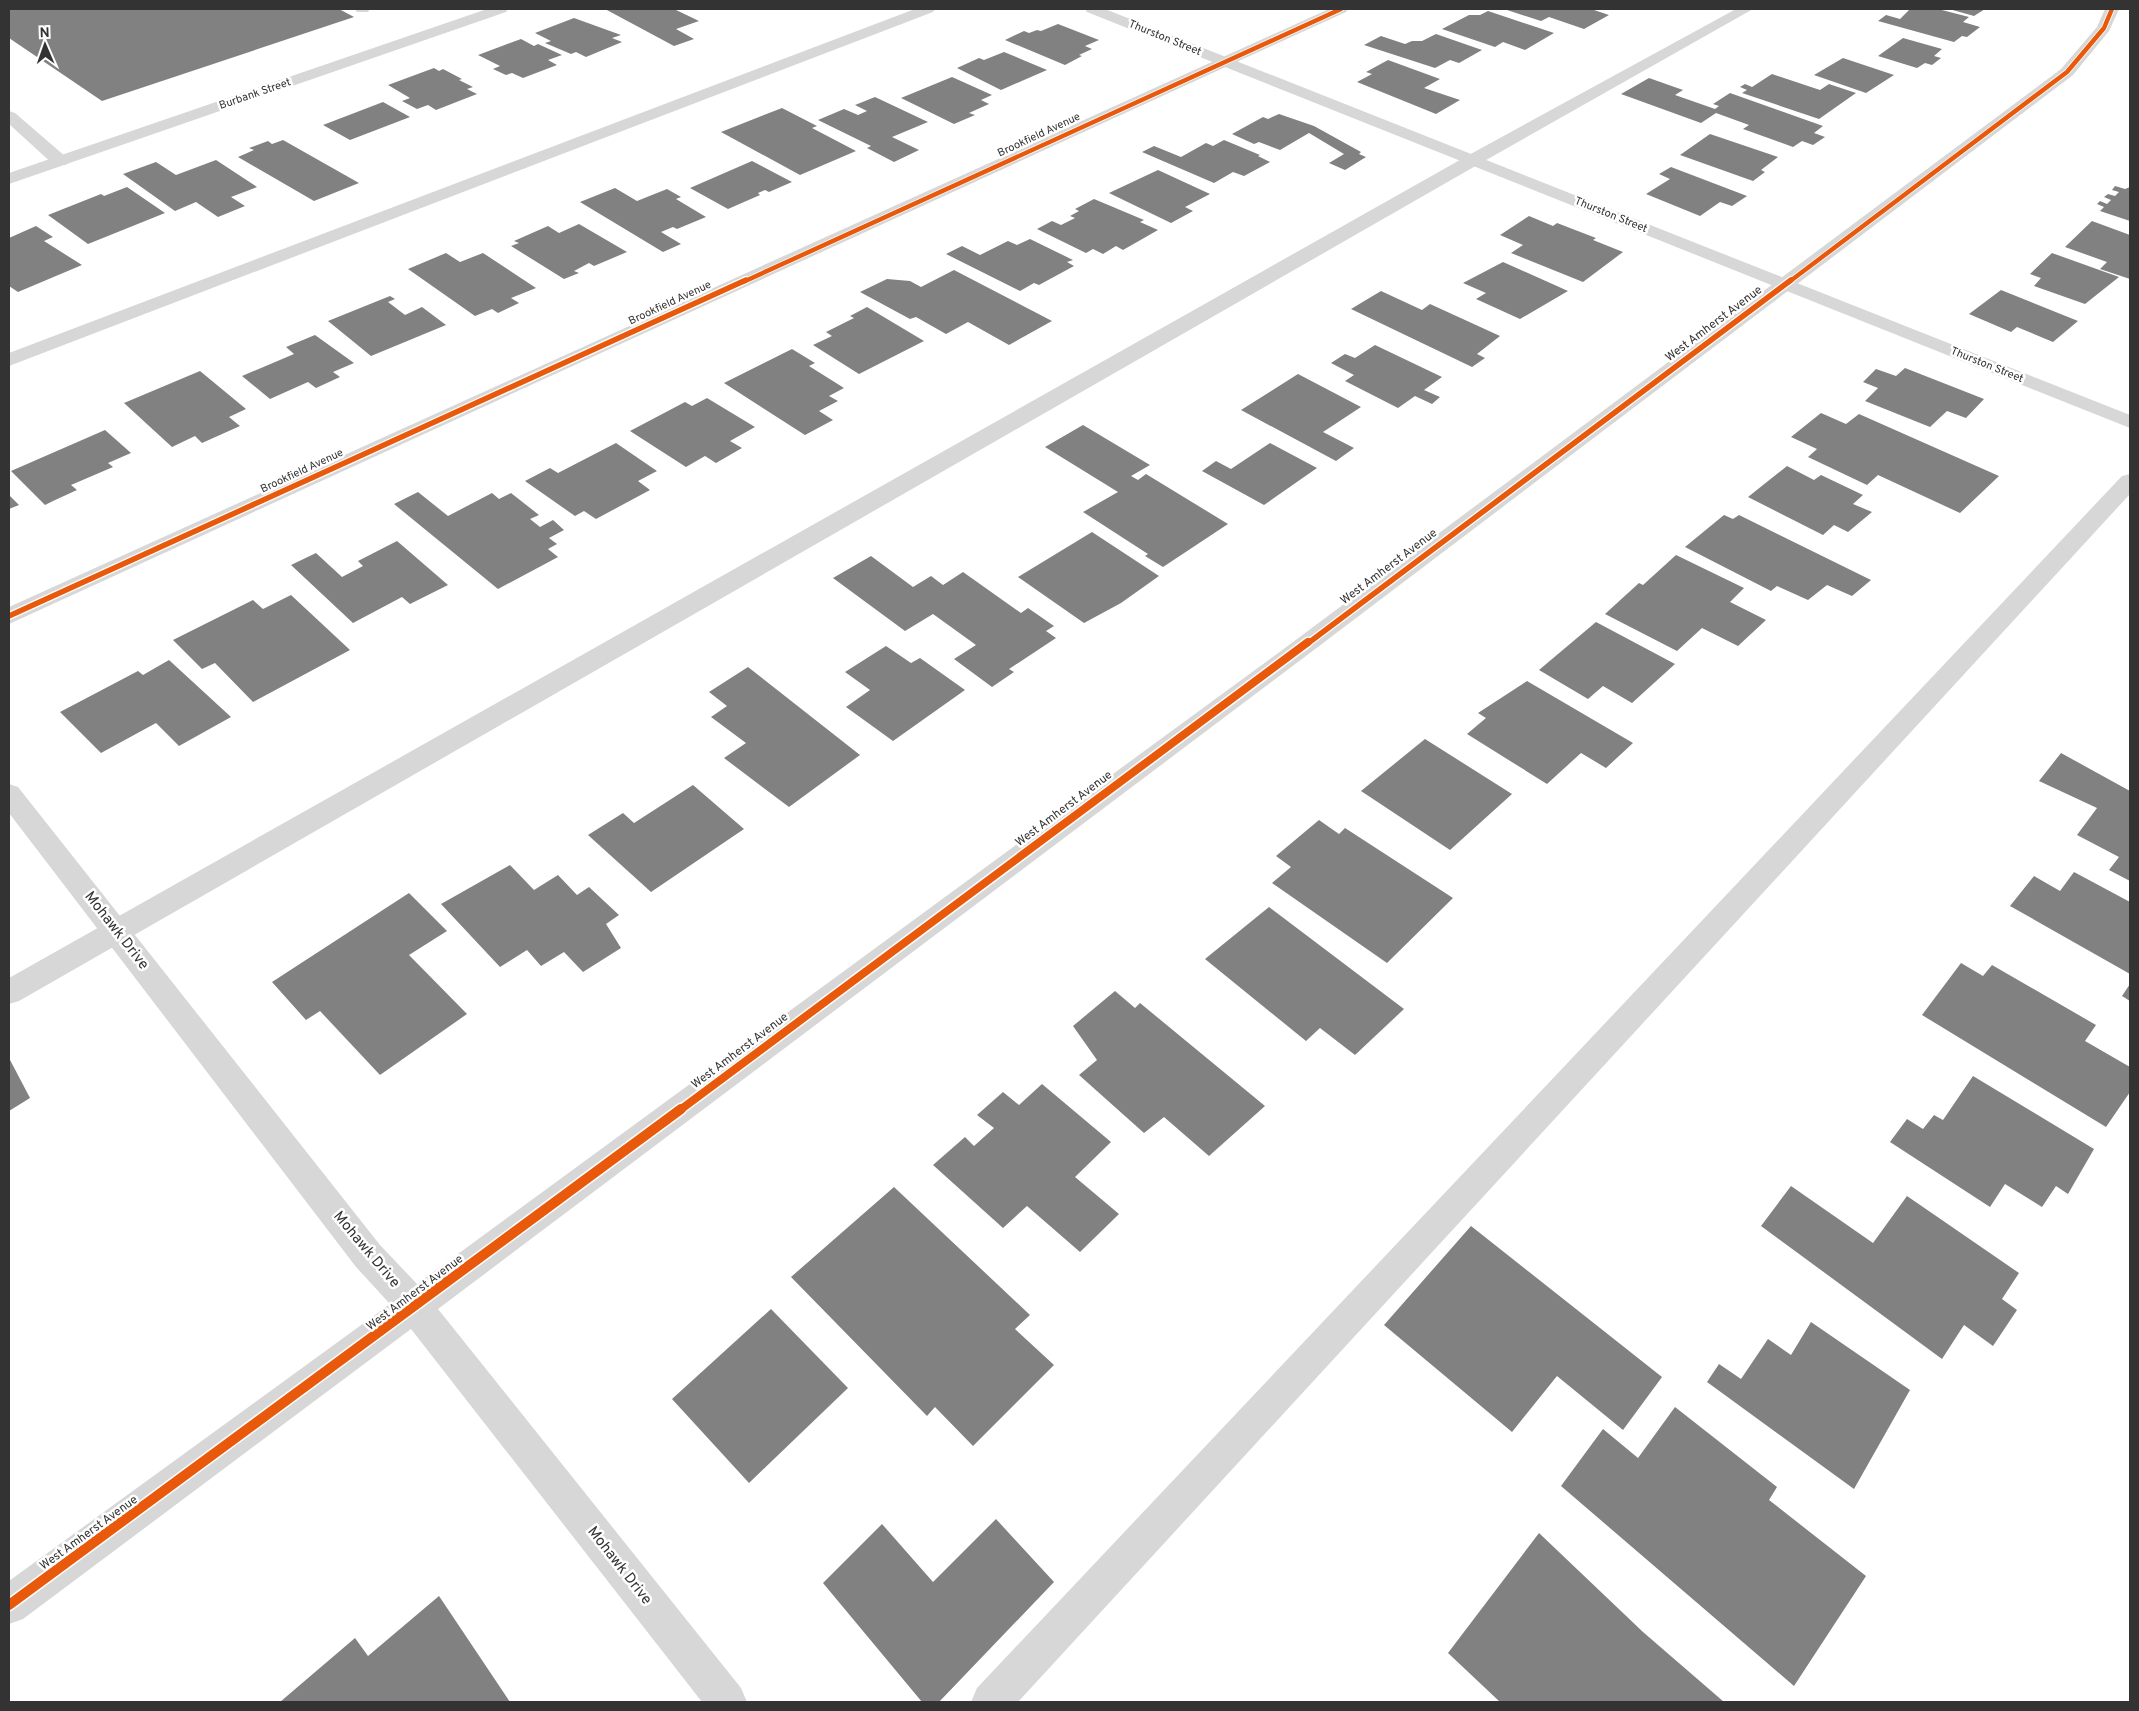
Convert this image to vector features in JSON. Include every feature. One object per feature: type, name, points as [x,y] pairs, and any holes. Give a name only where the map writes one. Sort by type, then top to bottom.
[{"type":"street","name":"Burbank Street","points":[[9,179],[500,9]]},
{"type":"street","points":[[9,360],[928,9]]},
{"type":"street","name":"Thurston Street","points":[[1092,9],[2130,422]]},
{"type":"street","name":"Brookfield Avenue","points":[[9,616],[1341,9]]},
{"type":"street","points":[[9,992],[1473,160],[1746,9]]},
{"type":"street","name":"West Amherst Avenue","points":[[9,1606],[415,1307],[1787,284],[2067,72],[2104,28],[2112,9]]},
{"type":"street","points":[[9,116],[60,161]]},
{"type":"street","points":[[991,1702],[2130,481]]},
{"type":"street","name":"Mohawk Drive","points":[[9,794],[368,1256],[415,1307],[727,1702]]},
{"type":"building","points":[[9,9],[339,9],[354,17],[102,101],[9,38]]},
{"type":"building","points":[[605,9],[674,9],[699,21],[676,29],[694,39],[674,46]]},
{"type":"building","points":[[1504,9],[1591,9],[1609,15],[1584,29],[1549,17],[1541,21]]},
{"type":"building","points":[[1910,9],[1938,9],[1969,17],[1963,22],[1980,27],[1967,37],[1962,36],[1954,42],[1878,21],[1886,15],[1900,19]]},
{"type":"building","points":[[1949,9],[1985,9],[1974,16]]},
{"type":"building","points":[[1488,11],[1554,33],[1525,50],[1503,42],[1495,47],[1442,29],[1469,15],[1480,15]]},
{"type":"building","points":[[574,18],[621,35],[612,38],[622,42],[586,57],[576,52],[571,54],[545,43],[551,41],[535,33]]},
{"type":"building","points":[[1058,24],[1099,40],[1085,46],[1092,49],[1065,65],[1005,40],[1024,31],[1029,33],[1037,30],[1041,31]]},
{"type":"building","points":[[1436,34],[1482,50],[1459,63],[1450,60],[1435,68],[1364,45],[1381,36],[1405,44],[1412,41],[1422,41]]},
{"type":"building","points":[[1903,38],[1942,49],[1934,56],[1941,58],[1932,65],[1925,63],[1917,68],[1878,56]]},
{"type":"building","points":[[521,39],[534,46],[538,44],[562,55],[548,60],[557,65],[523,78],[512,73],[506,75],[493,69],[500,66],[478,55]]},
{"type":"building","points":[[1004,52],[1047,70],[1001,90],[957,68],[979,58],[984,60]]},
{"type":"building","points":[[1843,58],[1894,75],[1866,93],[1814,75]]},
{"type":"building","points":[[1388,60],[1440,79],[1424,88],[1460,100],[1436,114],[1357,82],[1372,74],[1366,72]]},
{"type":"building","points":[[434,68],[439,71],[443,69],[462,79],[459,80],[473,87],[467,89],[477,94],[436,110],[428,105],[417,109],[402,101],[410,98],[388,85]]},
{"type":"building","points":[[1772,74],[1820,90],[1829,84],[1856,93],[1819,119],[1742,93],[1747,90],[1740,87],[1745,84],[1752,87]]},
{"type":"building","points":[[952,77],[992,95],[981,100],[989,104],[969,113],[975,115],[954,124],[901,98]]},
{"type":"building","points":[[1649,78],[1683,90],[1675,95],[1715,109],[1719,106],[1713,104],[1730,93],[1823,126],[1814,133],[1825,137],[1813,145],[1802,141],[1793,147],[1743,129],[1749,125],[1716,113],[1701,123],[1621,94]]},
{"type":"building","points":[[875,97],[928,122],[892,137],[919,150],[894,162],[867,148],[871,146],[818,120],[844,109],[858,115],[867,111],[855,105]]},
{"type":"building","points":[[383,102],[410,117],[350,140],[323,125]]},
{"type":"building","points":[[782,108],[817,126],[812,128],[856,151],[800,175],[721,132]]},
{"type":"building","points":[[1279,114],[1314,126],[1361,152],[1359,154],[1366,157],[1345,170],[1329,163],[1344,154],[1309,133],[1280,150],[1259,142],[1254,144],[1232,134],[1263,117],[1268,119]]},
{"type":"building","points":[[1710,134],[1778,157],[1761,170],[1765,172],[1753,181],[1680,155]]},
{"type":"building","points":[[283,140],[359,183],[314,201],[238,157],[254,150],[249,148],[268,141],[272,144]]},
{"type":"building","points":[[1224,140],[1260,155],[1258,156],[1270,162],[1244,176],[1233,172],[1214,183],[1142,152],[1154,146],[1181,157],[1206,143],[1213,146]]},
{"type":"building","points":[[216,160],[257,187],[231,197],[245,206],[218,217],[196,202],[175,211],[123,174],[156,162],[176,175]]},
{"type":"building","points":[[752,161],[792,182],[769,192],[765,190],[758,193],[760,195],[728,209],[690,188]]},
{"type":"building","points":[[1671,167],[1747,196],[1732,206],[1720,202],[1700,216],[1646,194],[1670,179],[1659,174]]},
{"type":"building","points":[[1158,170],[1210,194],[1185,207],[1193,211],[1171,223],[1109,193]]},
{"type":"building","points":[[2115,186],[2125,189],[2130,187],[2130,221],[2100,211],[2104,207],[2097,204],[2100,201],[2107,204],[2111,200],[2104,197],[2108,194],[2115,196],[2119,192],[2112,190]]},
{"type":"building","points":[[127,187],[165,213],[88,244],[48,215],[101,194],[104,196]]},
{"type":"building","points":[[615,188],[637,201],[667,189],[681,197],[676,199],[706,217],[677,229],[673,227],[661,232],[681,244],[663,252],[580,202]]},
{"type":"building","points":[[1094,199],[1144,220],[1140,222],[1158,230],[1123,250],[1116,246],[1103,254],[1093,249],[1086,253],[1037,229],[1052,221],[1061,225],[1075,218],[1070,216],[1079,211],[1075,209]]},
{"type":"building","points":[[1529,216],[1553,226],[1557,223],[1596,238],[1593,240],[1623,252],[1583,282],[1511,253],[1523,245],[1500,235]]},
{"type":"building","points":[[2092,221],[2130,235],[2130,279],[2100,269],[2107,262],[2065,247]]},
{"type":"building","points":[[579,224],[627,252],[594,266],[589,263],[574,271],[579,273],[564,279],[511,246],[519,243],[514,241],[548,226],[559,233]]},
{"type":"building","points":[[36,226],[53,237],[44,241],[82,265],[18,292],[9,286],[9,238]]},
{"type":"building","points":[[1030,239],[1073,260],[1067,262],[1074,266],[1039,285],[1034,283],[1020,291],[946,254],[962,246],[980,255],[1008,241],[1017,245]]},
{"type":"building","points":[[446,253],[460,262],[483,253],[536,288],[511,298],[519,303],[498,313],[492,309],[475,316],[408,269]]},
{"type":"building","points":[[2052,253],[2119,277],[2085,304],[2034,286],[2041,278],[2030,274]]},
{"type":"building","points":[[1503,262],[1568,291],[1520,319],[1476,299],[1486,293],[1463,283]]},
{"type":"building","points":[[954,270],[1052,321],[1009,345],[968,322],[946,334],[916,317],[910,319],[860,292],[887,279],[910,281],[921,287]]},
{"type":"building","points":[[2001,290],[2078,321],[2053,342],[2017,327],[2011,332],[1969,314]]},
{"type":"building","points":[[1381,291],[1422,310],[1430,304],[1500,336],[1477,354],[1485,358],[1472,367],[1351,309]]},
{"type":"building","points":[[390,296],[395,299],[388,302],[405,315],[422,307],[446,325],[371,356],[328,321]]},
{"type":"building","points":[[867,307],[924,341],[859,374],[813,345],[832,336],[826,332],[854,318],[850,316]]},
{"type":"building","points":[[315,335],[354,363],[333,372],[340,377],[316,388],[308,382],[270,399],[242,376],[294,354],[286,347]]},
{"type":"building","points":[[1375,345],[1442,377],[1424,390],[1440,397],[1432,404],[1415,396],[1398,408],[1345,381],[1354,375],[1331,363],[1345,354],[1355,358]]},
{"type":"building","points":[[792,349],[815,363],[809,366],[844,388],[829,396],[838,401],[819,411],[833,420],[805,435],[724,383]]},
{"type":"building","points":[[1905,368],[1984,399],[1966,418],[1947,411],[1930,427],[1865,401],[1878,388],[1863,382],[1876,369],[1896,376]]},
{"type":"building","points":[[200,371],[246,409],[229,417],[240,426],[202,443],[195,436],[172,447],[124,403]]},
{"type":"building","points":[[1298,374],[1361,407],[1323,432],[1354,448],[1336,461],[1241,410]]},
{"type":"building","points":[[707,398],[755,427],[730,441],[742,448],[716,463],[705,456],[686,467],[630,431],[685,402],[692,406]]},
{"type":"building","points":[[1821,413],[1846,424],[1859,414],[1999,476],[1960,513],[1878,475],[1867,485],[1808,457],[1817,449],[1791,437]]},
{"type":"building","points":[[1083,425],[1150,465],[1131,476],[1138,480],[1146,474],[1228,524],[1163,567],[1145,556],[1148,554],[1083,512],[1118,492],[1045,447]]},
{"type":"building","points":[[105,430],[131,453],[108,463],[113,467],[71,485],[77,490],[45,505],[11,471]]},
{"type":"building","points":[[616,443],[657,471],[638,481],[650,490],[596,519],[584,511],[575,516],[525,481],[550,468],[558,473]]},
{"type":"building","points":[[1270,443],[1317,468],[1264,505],[1202,471],[1216,461],[1231,469]]},
{"type":"building","points":[[1787,466],[1814,480],[1821,475],[1863,495],[1853,504],[1872,512],[1848,532],[1834,525],[1823,535],[1748,497]]},
{"type":"building","points":[[418,492],[448,516],[492,493],[499,499],[511,493],[539,515],[530,519],[540,527],[553,520],[564,530],[549,538],[557,544],[548,549],[558,557],[498,589],[394,504]]},
{"type":"building","points":[[9,495],[19,505],[9,509]]},
{"type":"building","points":[[1724,515],[1733,519],[1739,515],[1871,580],[1852,596],[1827,585],[1808,600],[1777,586],[1771,591],[1685,547]]},
{"type":"building","points":[[1092,532],[1159,576],[1121,603],[1084,623],[1018,577]]},
{"type":"building","points":[[397,541],[448,585],[410,604],[402,597],[353,623],[291,565],[316,553],[342,577],[363,566],[358,561]]},
{"type":"building","points":[[1676,555],[1744,588],[1730,602],[1766,620],[1738,646],[1702,628],[1677,651],[1605,614],[1639,583],[1643,585]]},
{"type":"building","points":[[871,556],[913,587],[931,576],[943,585],[963,572],[1021,613],[1028,608],[1054,626],[1046,631],[1056,638],[1009,669],[1014,672],[992,687],[954,659],[976,645],[933,614],[905,631],[833,578]]},
{"type":"building","points":[[291,595],[350,650],[253,702],[215,663],[202,669],[173,640],[253,600],[263,609]]},
{"type":"building","points":[[1596,622],[1675,664],[1632,703],[1603,686],[1588,699],[1539,670]]},
{"type":"building","points":[[886,646],[911,663],[920,658],[965,690],[893,741],[846,707],[870,690],[845,672]]},
{"type":"building","points":[[169,660],[231,717],[179,746],[156,723],[101,753],[60,712],[138,671],[143,675]]},
{"type":"building","points":[[748,667],[860,755],[789,807],[724,758],[746,743],[711,717],[727,706],[709,692]]},
{"type":"building","points":[[1527,681],[1633,743],[1606,768],[1581,753],[1547,784],[1467,734],[1486,718],[1478,713]]},
{"type":"building","points":[[1425,739],[1512,794],[1450,850],[1361,791]]},
{"type":"building","points":[[2061,753],[2130,791],[2130,881],[2109,870],[2119,857],[2077,835],[2097,808],[2039,781]]},
{"type":"building","points":[[693,785],[744,829],[651,892],[588,835],[623,813],[634,823]]},
{"type":"building","points":[[1319,820],[1339,834],[1345,828],[1453,898],[1387,963],[1272,883],[1291,867],[1276,856]]},
{"type":"building","points":[[510,865],[534,890],[558,875],[577,895],[589,887],[619,915],[606,924],[621,948],[583,972],[564,952],[541,966],[527,950],[500,967],[441,904]]},
{"type":"building","points":[[2074,872],[2130,902],[2130,974],[2010,906],[2034,876],[2060,891]]},
{"type":"building","points":[[409,893],[447,931],[409,955],[467,1014],[380,1075],[320,1011],[306,1020],[272,982]]},
{"type":"building","points":[[1269,907],[1404,1009],[1355,1055],[1320,1028],[1306,1041],[1205,959]]},
{"type":"building","points":[[1961,963],[1983,976],[1992,965],[2096,1025],[2085,1041],[2130,1067],[2130,1092],[2106,1127],[1922,1015]]},
{"type":"building","points":[[2130,984],[2130,1001],[2122,996]]},
{"type":"building","points":[[1115,991],[1135,1008],[1140,1003],[1265,1106],[1209,1156],[1164,1117],[1144,1133],[1079,1075],[1097,1060],[1073,1026]]},
{"type":"building","points":[[9,1058],[30,1098],[9,1111]]},
{"type":"building","points":[[1973,1076],[2094,1149],[2068,1194],[2056,1186],[2042,1207],[2005,1184],[1990,1207],[1890,1142],[1907,1119],[1923,1129],[1934,1115],[1943,1120]]},
{"type":"building","points":[[1042,1084],[1111,1142],[1075,1177],[1119,1214],[1080,1252],[1027,1206],[1003,1228],[933,1165],[965,1137],[974,1146],[994,1128],[977,1115],[1003,1092],[1019,1105]]},
{"type":"building","points":[[1791,1186],[1873,1243],[1907,1196],[2019,1273],[2002,1299],[2017,1310],[1993,1346],[1964,1325],[1942,1359],[1761,1226]]},
{"type":"building","points":[[894,1187],[1030,1315],[1015,1329],[1054,1365],[973,1446],[935,1407],[927,1416],[791,1277]]},
{"type":"building","points":[[1471,1226],[1662,1377],[1623,1430],[1557,1376],[1512,1432],[1384,1325]]},
{"type":"building","points":[[771,1309],[848,1388],[749,1483],[672,1399]]},
{"type":"building","points":[[1811,1322],[1910,1390],[1854,1489],[1707,1382],[1719,1364],[1741,1379],[1768,1339],[1791,1355]]},
{"type":"building","points":[[1675,1407],[1777,1487],[1769,1500],[1866,1576],[1794,1686],[1561,1486],[1603,1429],[1638,1458]]},
{"type":"building","points":[[996,1519],[1054,1582],[939,1702],[922,1702],[823,1583],[882,1524],[933,1582]]},
{"type":"building","points":[[1539,1533],[1643,1632],[1724,1702],[1500,1702],[1448,1653]]},
{"type":"building","points":[[439,1596],[510,1702],[280,1702],[355,1638],[368,1656]]},
{"type":"cycle path","points":[[9,616],[1341,9]]},
{"type":"cycle path","points":[[9,1605],[1041,842],[2067,72],[2104,28],[2112,9]]}]
